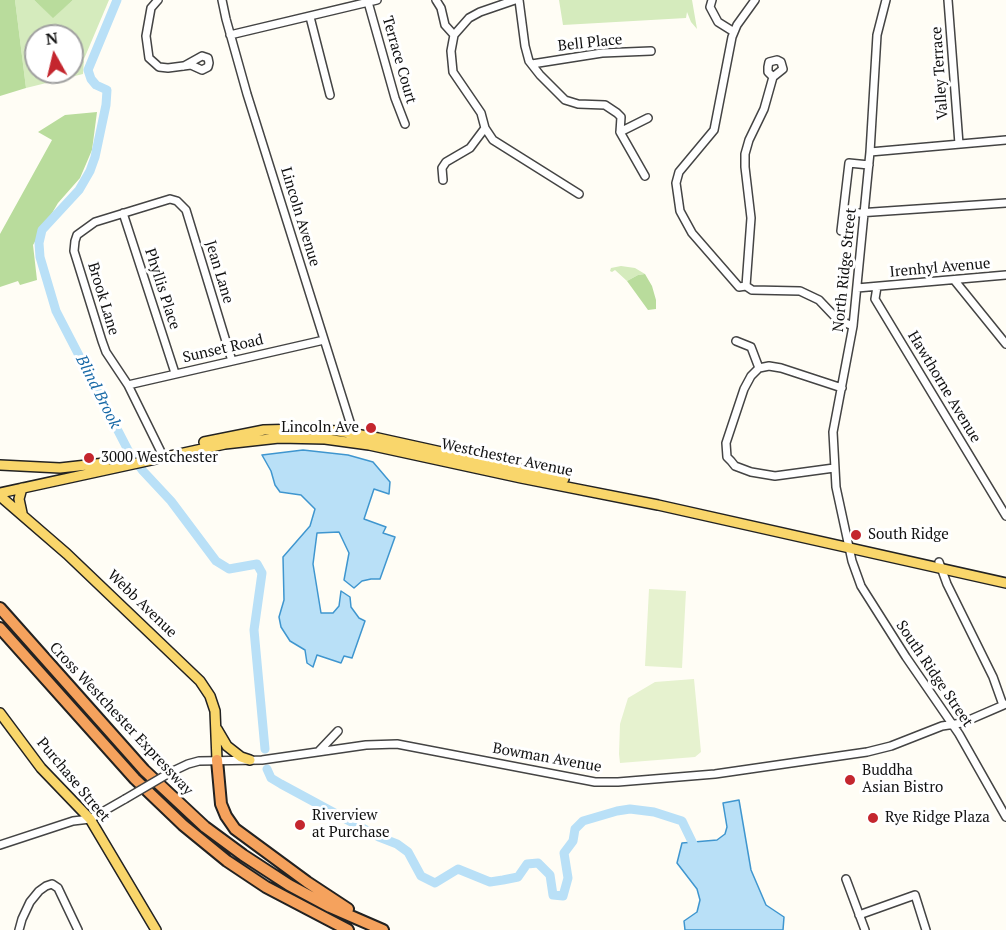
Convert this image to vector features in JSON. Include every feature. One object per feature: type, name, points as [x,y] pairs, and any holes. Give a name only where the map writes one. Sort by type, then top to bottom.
[{"type":"highway","name":"Cross Westchester Expressway","points":[[0,608],[151,777],[205,827],[289,885],[330,907],[382,930]]},
{"type":"highway","name":"Cross Westchester Expressway","points":[[0,628],[135,779],[183,825],[227,861],[266,887],[348,930]]},
{"type":"highway","points":[[217,760],[221,804],[235,829],[318,890],[382,930]]},
{"type":"main road","name":"Westchester Avenue","points":[[0,494],[162,454],[269,438],[350,438],[1006,578]]},
{"type":"main road","name":"Westchester Avenue","points":[[0,465],[60,468],[125,462]]},
{"type":"main road","points":[[22,488],[19,499],[22,513]]},
{"type":"main road","name":"Webb Avenue","points":[[0,494],[195,676],[210,696],[215,711],[217,760]]},
{"type":"main road","name":"Westchester Avenue","points":[[940,565],[1006,583]]},
{"type":"main road","name":"Purchase Street","points":[[0,713],[41,768],[90,819],[156,930]]},
{"type":"main road","points":[[216,727],[227,746],[241,757],[250,760]]},
{"type":"street","points":[[158,0],[151,8],[146,36],[149,58],[159,67],[184,66]]},
{"type":"street","name":"Lincoln Avenue","points":[[222,0],[230,35],[350,422],[350,438]]},
{"type":"street","points":[[230,35],[377,0]]},
{"type":"street","points":[[436,0],[445,24],[454,35]]},
{"type":"street","points":[[579,194],[507,150],[493,140],[485,128],[481,112],[453,72],[451,51],[454,35],[470,18],[517,0],[529,61],[565,99],[578,104],[612,108],[621,117],[620,132],[645,176]]},
{"type":"street","points":[[712,0],[710,7],[718,22],[734,32]]},
{"type":"street","points":[[755,0],[734,32],[729,46],[714,130],[680,172],[676,183],[678,204],[685,222],[739,287],[746,286],[753,290],[800,291],[819,300],[838,320],[853,326]]},
{"type":"street","name":"North Ridge Street","points":[[848,545],[834,468],[833,432],[853,326],[869,165],[877,35],[886,0]]},
{"type":"street","name":"Valley Terrace","points":[[948,0],[959,144]]},
{"type":"street","name":"Terrace Court","points":[[368,2],[395,98],[405,124]]},
{"type":"street","points":[[310,17],[330,95]]},
{"type":"street","name":"Bell Place","points":[[532,64],[603,53],[651,51]]},
{"type":"street","points":[[746,286],[751,218],[745,176],[745,154],[764,109],[773,77]]},
{"type":"street","points":[[620,132],[648,118]]},
{"type":"street","points":[[443,180],[442,168],[446,162],[470,148],[485,128]]},
{"type":"street","points":[[870,152],[1006,140]]},
{"type":"street","points":[[841,231],[849,163],[869,165]]},
{"type":"street","name":"Brook Lane","points":[[162,454],[128,385],[106,352],[78,266],[74,245],[77,235],[95,222],[170,199]]},
{"type":"street","name":"Jean Lane","points":[[170,199],[177,201],[186,210],[232,361]]},
{"type":"street","points":[[843,214],[1006,203]]},
{"type":"street","name":"Phyllis Place","points":[[123,213],[175,373]]},
{"type":"street","name":"Irenhyl Avenue","points":[[877,287],[1006,276]]},
{"type":"street","points":[[955,280],[1006,344]]},
{"type":"street","points":[[857,288],[877,287]]},
{"type":"street","name":"Hawthorne Avenue","points":[[877,287],[875,299],[1006,516]]},
{"type":"street","name":"Sunset Road","points":[[128,385],[324,340]]},
{"type":"street","points":[[736,341],[751,348],[759,368]]},
{"type":"street","points":[[834,468],[775,476],[741,469],[730,461],[726,449],[728,436],[744,389],[751,376],[759,368],[769,366],[782,368],[842,388]]},
{"type":"street","name":"South Ridge Street","points":[[848,545],[861,586],[874,610],[1003,803],[1006,817]]},
{"type":"street","points":[[940,565],[1005,705]]},
{"type":"street","name":"Bowman Avenue","points":[[0,845],[73,821],[90,819],[171,772],[193,762],[250,760],[366,745],[397,744],[595,782],[618,782],[715,774],[867,752],[891,746],[942,726],[962,723],[1005,705]]},
{"type":"street","points":[[318,752],[338,731]]},
{"type":"street","points":[[846,879],[865,930]]},
{"type":"street","points":[[19,930],[30,902],[39,891],[52,884],[58,888],[78,930]]},
{"type":"street","points":[[859,915],[915,895],[926,930]]},
{"type":"green space","points":[[0,0],[15,0],[26,88],[0,96]]},
{"type":"green space","points":[[15,0],[34,0],[53,17],[73,0],[109,0],[84,59],[84,24],[24,24],[24,72]]},
{"type":"green space","points":[[34,0],[73,0],[53,18]]},
{"type":"green space","points":[[559,0],[692,0],[697,29],[687,12],[686,18],[563,25]]},
{"type":"green space","points":[[26,84],[42,84],[26,88]]},
{"type":"green space","points":[[97,112],[92,150],[80,178],[58,203],[33,245],[37,280],[20,285],[18,281],[0,287],[0,234],[52,140],[38,132],[65,115]]},
{"type":"green space","points":[[621,266],[635,268],[645,274],[627,281],[615,270],[610,271],[611,268]]},
{"type":"green space","points":[[645,274],[652,286],[656,309],[648,310],[627,281]]},
{"type":"green space","points":[[649,589],[686,591],[682,668],[645,666]]},
{"type":"green space","points":[[694,679],[701,752],[695,757],[620,763],[620,724],[628,698],[655,682]]},
{"type":"water","points":[[303,450],[348,455],[373,462],[390,482],[389,494],[374,489],[364,519],[386,527],[383,533],[395,537],[380,579],[362,581],[354,588],[344,580],[349,553],[339,532],[317,533],[313,564],[321,613],[333,613],[339,606],[341,591],[350,597],[351,607],[359,618],[365,621],[352,658],[344,656],[341,663],[317,655],[313,667],[307,663],[305,650],[290,641],[281,627],[279,617],[284,600],[283,557],[310,526],[315,509],[301,495],[280,492],[262,455]]},
{"type":"water","points":[[739,800],[751,870],[766,905],[784,917],[783,930],[685,930],[684,921],[697,912],[700,900],[697,889],[677,863],[682,843],[717,840],[725,834],[727,827],[723,803]]},
{"type":"waterway","name":"Blind Brook","points":[[117,0],[88,70],[96,85],[107,90],[95,157],[79,190],[42,230],[39,243],[40,257],[56,311],[129,452],[171,501],[216,561],[229,569],[257,564],[262,573],[254,630],[265,749]]},
{"type":"waterway","name":"Blind Brook","points":[[267,769],[271,778],[281,784],[379,837],[397,844],[408,852],[421,876],[435,883],[458,869],[490,882],[503,880],[518,877],[527,864],[538,863],[550,875],[553,895],[563,896],[568,878],[564,853],[573,841],[575,829],[583,821],[630,809],[654,812],[682,821],[697,852]]},
{"type":"place","name":"Lincoln Ave","points":[[371,428]]},
{"type":"place","name":"3000 Westchester","points":[[89,458]]},
{"type":"place","name":"South Ridge","points":[[856,535]]},
{"type":"place","name":"Buddha Asian Bistro","points":[[850,780]]},
{"type":"place","name":"Rye Ridge Plaza","points":[[873,818]]},
{"type":"place","name":"Riverview at Purchase","points":[[300,825]]}]
